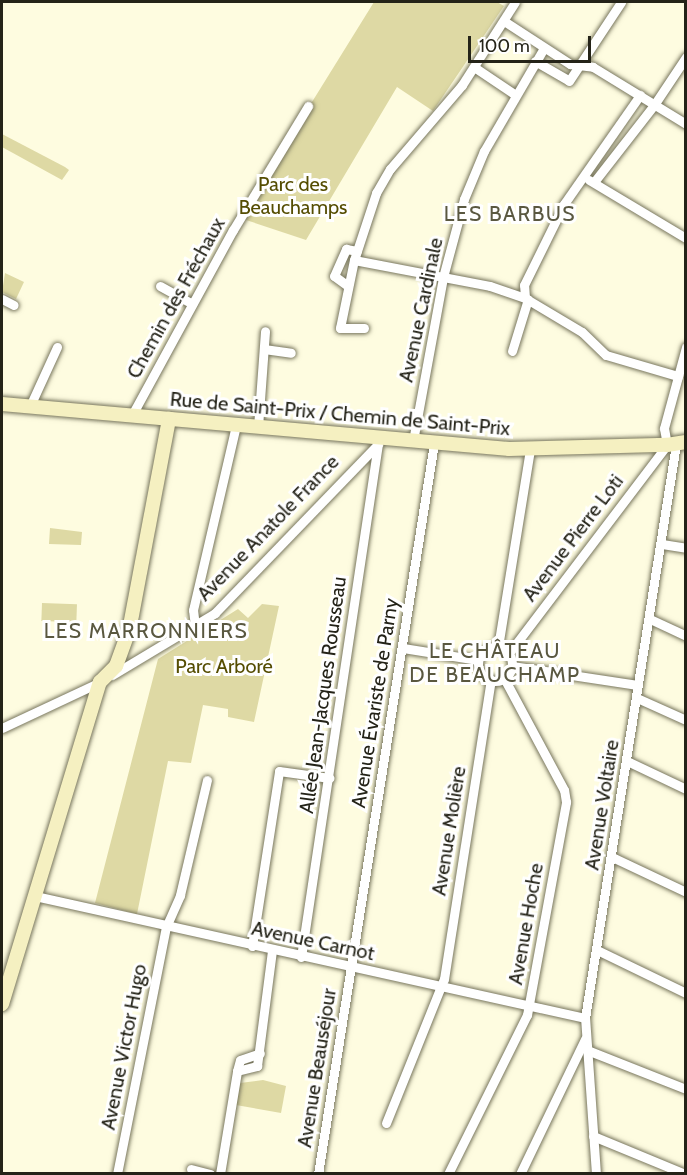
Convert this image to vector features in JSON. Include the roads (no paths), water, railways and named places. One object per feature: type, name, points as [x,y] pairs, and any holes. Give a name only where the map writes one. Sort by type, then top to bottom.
[{"type":"street","points":[[364,328],[340,328],[355,256],[375,194],[390,170],[474,67],[515,2]]},
{"type":"street","points":[[535,61],[569,81],[621,2]]},
{"type":"street","points":[[504,21],[570,64],[593,67],[686,124]]},
{"type":"street","name":"Avenue Cardinale","points":[[413,441],[444,277],[464,199],[514,94],[544,48]]},
{"type":"street","points":[[594,182],[654,105],[686,57]]},
{"type":"street","points":[[474,67],[514,94]]},
{"type":"street","points":[[512,351],[526,298],[524,285],[544,242],[582,176],[640,95]]},
{"type":"street","name":"Chemin des Fréchaux","points":[[132,415],[192,304],[308,106]]},
{"type":"street","points":[[582,176],[686,238]]},
{"type":"street","points":[[348,286],[334,276],[346,249],[355,256],[526,298],[582,332],[606,355],[678,376]]},
{"type":"street","points":[[160,286],[192,304]]},
{"type":"street","points":[[2,299],[14,305]]},
{"type":"street","points":[[258,427],[265,331]]},
{"type":"street","points":[[30,406],[57,347]]},
{"type":"street","points":[[264,350],[291,353]]},
{"type":"street","name":"Avenue Voltaire","points":[[596,1173],[585,1018],[662,544],[676,444],[664,428],[685,353]]},
{"type":"street","name":"Rue de Saint-Prix / Chemin de Saint-Prix","points":[[2,404],[258,427],[378,441],[413,441],[530,449],[676,444]]},
{"type":"street","points":[[2,1004],[100,682],[116,666],[129,631],[169,419]]},
{"type":"street","points":[[195,626],[193,610],[236,425]]},
{"type":"street","name":"Avenue Anatole France","points":[[2,728],[100,682],[215,613],[378,441]]},
{"type":"street","name":"Allée Jean-Jacques Rousseau","points":[[301,957],[330,778],[378,441]]},
{"type":"street","name":"Avenue Évariste de Parny","points":[[351,968],[434,443]]},
{"type":"street","name":"Avenue Pierre Loti","points":[[509,653],[676,444]]},
{"type":"street","points":[[498,647],[530,449]]},
{"type":"street","points":[[662,544],[686,548]]},
{"type":"street","points":[[650,619],[686,636]]},
{"type":"street","points":[[498,647],[509,653],[512,666],[504,678],[491,681],[479,671],[478,660],[483,651],[498,647]]},
{"type":"street","points":[[403,648],[478,660]]},
{"type":"street","points":[[512,666],[638,685]]},
{"type":"street","name":"Avenue Hoche","points":[[448,1173],[530,1005],[566,796],[504,678]]},
{"type":"street","name":"Avenue Molière","points":[[386,1123],[441,986],[491,681]]},
{"type":"street","points":[[637,698],[686,720]]},
{"type":"street","points":[[627,761],[686,789]]},
{"type":"street","points":[[252,946],[279,771],[330,778]]},
{"type":"street","name":"Avenue Victor Hugo","points":[[117,1173],[166,927],[180,895],[207,780]]},
{"type":"street","points":[[612,857],[686,892]]},
{"type":"street","name":"Avenue Carnot","points":[[35,896],[301,957],[585,1018]]},
{"type":"street","points":[[220,1173],[237,1071],[257,1066],[272,950]]},
{"type":"street","points":[[597,950],[686,993]]},
{"type":"street","name":"Avenue Beauséjour","points":[[318,1173],[351,968]]},
{"type":"street","points":[[520,1173],[586,1036]]},
{"type":"street","points":[[587,1050],[686,1089]]},
{"type":"street","points":[[593,1136],[685,1173]]},
{"type":"street","points":[[191,1169],[210,1173]]},
{"type":"district","name":"LES BARBUS","points":[[510,214]]},
{"type":"district","name":"LES MARRONNIERS","points":[[146,631]]},
{"type":"district","name":"LE CHÂTEAU DE BEAUCHAMP","points":[[495,663]]},
{"type":"park label","name":"Parc des Beauchamps","points":[[293,196]]},
{"type":"park label","name":"Parc Arboré","points":[[224,666]]}]
